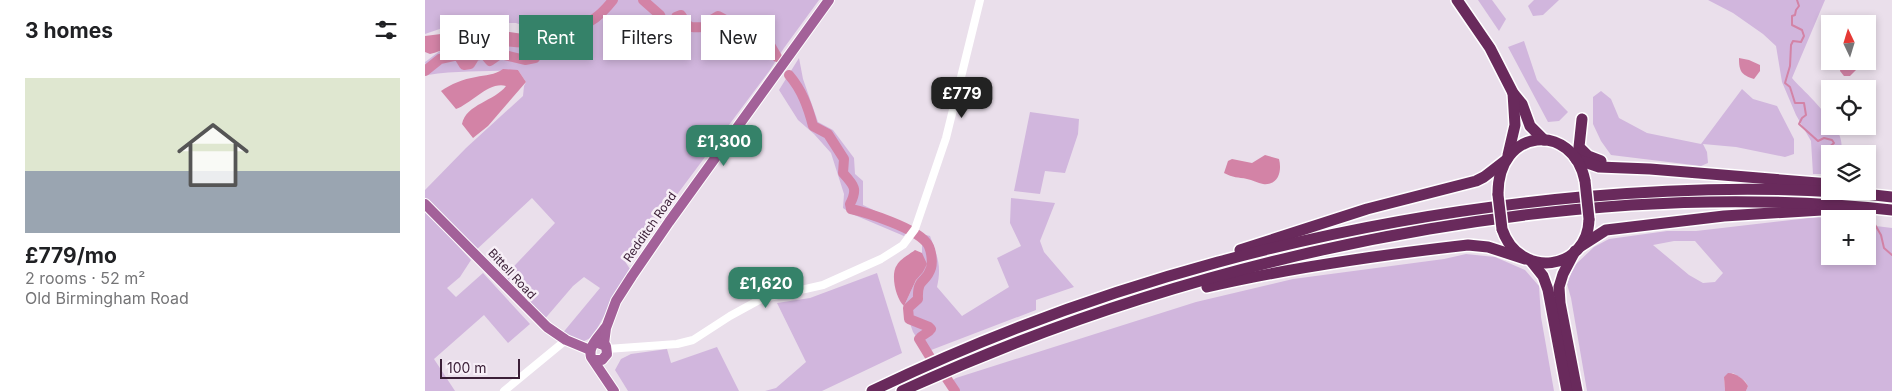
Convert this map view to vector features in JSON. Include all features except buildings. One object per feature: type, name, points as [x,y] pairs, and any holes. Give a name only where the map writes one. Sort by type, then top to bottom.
[{"type":"highway","points":[[1457,0],[1490,48],[1513,93],[1522,104],[1530,126],[1544,140],[1564,147],[1577,159],[1599,168],[1650,169],[1821,183]]},
{"type":"highway","points":[[1513,93],[1515,125],[1507,158],[1500,174],[1498,195],[1502,229],[1511,246],[1543,276],[1548,290],[1567,391]]},
{"type":"highway","points":[[1582,119],[1579,147],[1588,156],[1599,161],[1650,169]]},
{"type":"highway","points":[[1197,268],[1229,253],[1315,224],[1476,181],[1484,177],[1507,158],[1514,149],[1523,144],[1544,140]]},
{"type":"highway","points":[[1577,159],[1585,181],[1589,219],[1588,230],[1563,274],[1559,287],[1560,302],[1577,391]]},
{"type":"highway","points":[[872,391],[948,357],[1086,303],[1197,268],[1303,242],[1397,222],[1469,210],[1550,200],[1640,192],[1748,189],[1892,195]]},
{"type":"highway","points":[[1876,191],[1892,195]]},
{"type":"highway","points":[[902,391],[1038,333],[1135,300],[1287,258],[1360,241],[1520,215],[1610,206],[1726,201],[1784,202],[1892,210]]},
{"type":"highway","points":[[1135,300],[1177,294],[1262,274],[1326,263],[1468,245],[1488,247],[1528,260],[1549,263],[1559,261],[1606,230],[1724,216],[1866,207]]},
{"type":"main road","name":"Redditch Road","points":[[614,391],[604,376],[603,353],[606,328],[616,301],[642,261],[829,0]]},
{"type":"main road","name":"Bittell Road","points":[[425,204],[547,327],[566,340],[591,347]]},
{"type":"main road","name":"Redditch Road","points":[[591,347],[606,328]]},
{"type":"main road","points":[[597,343],[603,353],[591,356],[591,347],[597,343]]},
{"type":"street","points":[[603,353],[686,342],[761,299],[823,284],[871,264],[899,248],[913,233],[946,138],[980,0]]},
{"type":"street","points":[[504,391],[566,340]]},
{"type":"shaded area","points":[[425,0],[819,0],[770,70],[667,208],[624,260],[630,269],[593,336],[581,342],[561,335],[600,288],[584,277],[573,286],[543,321],[501,280],[555,223],[532,198],[475,251],[425,202],[425,190],[466,148],[523,96],[526,82],[518,70],[428,75],[425,62],[440,51],[440,60],[509,60],[509,46],[519,47],[519,60],[593,60],[593,15],[519,15],[519,24],[509,23],[509,15],[440,15],[440,29],[425,34]]},
{"type":"shaded area","points":[[1478,0],[1492,0],[1506,19],[1499,31]]},
{"type":"shaded area","points":[[1534,0],[1559,0],[1543,15],[1533,16],[1528,6]]},
{"type":"shaded area","points":[[1708,0],[1825,0],[1792,78],[1821,109],[1821,135],[1840,136],[1841,145],[1821,145],[1821,174],[1813,174],[1811,141],[1796,115],[1782,82],[1776,46],[1763,34],[1733,13]]},
{"type":"shaded area","points":[[509,32],[519,33],[519,48],[509,47]]},
{"type":"shaded area","points":[[440,34],[440,51],[430,54],[425,52],[425,36]]},
{"type":"shaded area","points":[[1524,41],[1537,80],[1568,112],[1559,121],[1548,122],[1508,47]]},
{"type":"shaded area","points":[[799,58],[803,79],[818,122],[833,130],[854,158],[855,174],[863,181],[863,205],[909,227],[904,236],[852,214],[843,208],[844,194],[831,153],[798,120],[779,90]]},
{"type":"shaded area","points":[[1739,58],[1760,65],[1760,71],[1754,79],[1742,72]]},
{"type":"shaded area","points":[[503,69],[518,70],[526,82],[488,126],[473,138],[462,124],[465,117],[475,107],[506,86],[493,87],[456,109],[441,91],[462,80],[493,74]]},
{"type":"shaded area","points":[[1856,70],[1850,76],[1844,76],[1840,71]]},
{"type":"shaded area","points":[[1742,89],[1753,99],[1777,106],[1794,139],[1794,154],[1785,157],[1736,147],[1703,144],[1707,152],[1708,163],[1701,166],[1611,155],[1601,141],[1593,124],[1593,97],[1601,91],[1611,99],[1619,118],[1647,133],[1701,144]]},
{"type":"shaded area","points":[[1030,112],[1079,119],[1078,134],[1065,173],[1045,171],[1040,194],[1014,191]]},
{"type":"shaded area","points":[[1265,155],[1279,159],[1280,168],[1278,176],[1273,182],[1263,184],[1224,173],[1228,161],[1232,159],[1252,163]]},
{"type":"shaded area","points":[[1011,198],[1055,203],[1040,241],[1044,252],[1074,287],[1036,300],[1036,310],[926,352],[913,332],[904,306],[922,267],[922,234],[930,236],[937,255],[939,273],[937,287],[962,316],[1009,287],[997,258],[1021,246],[1010,223]]},
{"type":"shaded area","points":[[425,210],[471,260],[460,277],[447,288],[456,297],[483,273],[530,324],[508,343],[484,315],[434,359],[455,391],[425,391]]},
{"type":"shaded area","points":[[1818,217],[1821,218],[1821,265],[1876,265],[1876,226],[1892,228],[1892,391],[1746,391],[1748,386],[1745,381],[1733,373],[1724,377],[1725,391],[1587,391],[1567,284],[1574,266],[1594,247],[1609,239],[1667,231],[1696,231]],"holes":[[[1674,241],[1695,241],[1723,273],[1715,282],[1703,283],[1689,275],[1653,245]]]},
{"type":"shaded area","points":[[915,250],[922,253],[927,264],[916,280],[904,306],[901,303],[895,286],[894,274],[900,261]]},
{"type":"shaded area","points":[[1466,254],[1495,257],[1525,270],[1539,286],[1541,317],[1554,391],[951,391],[947,384],[956,378],[1196,302],[1293,279],[1444,259]]},
{"type":"shaded area","points":[[877,273],[902,353],[822,391],[765,391],[776,388],[806,362],[777,303],[810,298]]},
{"type":"shaded area","points":[[717,347],[739,391],[628,391],[615,370],[621,359],[631,354],[667,349],[671,363]]},
{"type":"shaded area","points":[[1728,373],[1737,375],[1744,381],[1748,386],[1746,391],[1725,391],[1724,377]]},
{"type":"waterway","points":[[425,71],[440,59],[458,55],[464,65],[470,64],[475,56],[484,54],[490,61],[500,54],[525,60],[535,58],[545,41],[555,31],[561,28],[578,27],[590,22],[613,0]]},
{"type":"waterway","points":[[643,0],[660,15],[663,22],[669,28],[672,27],[676,17],[681,15],[690,27],[706,27],[718,16],[735,23],[744,36],[755,42],[756,36],[762,31],[777,57]]},
{"type":"waterway","points":[[1797,0],[1799,6],[1795,15],[1792,16],[1792,25],[1802,30],[1804,36],[1801,42],[1793,41],[1791,45],[1790,66],[1785,83],[1790,87],[1795,103],[1804,103],[1806,115],[1799,124],[1818,141],[1824,138],[1832,140],[1834,143],[1832,145]]},
{"type":"waterway","points":[[789,75],[804,99],[813,126],[828,134],[844,159],[843,173],[854,187],[854,195],[850,204],[851,209],[902,226],[928,244],[931,254],[931,268],[920,284],[918,299],[908,308],[909,319],[931,329],[919,339],[930,357]]},
{"type":"waterway","points":[[1876,226],[1881,235],[1884,248],[1892,255]]},
{"type":"waterway","points":[[947,379],[955,391]]}]
